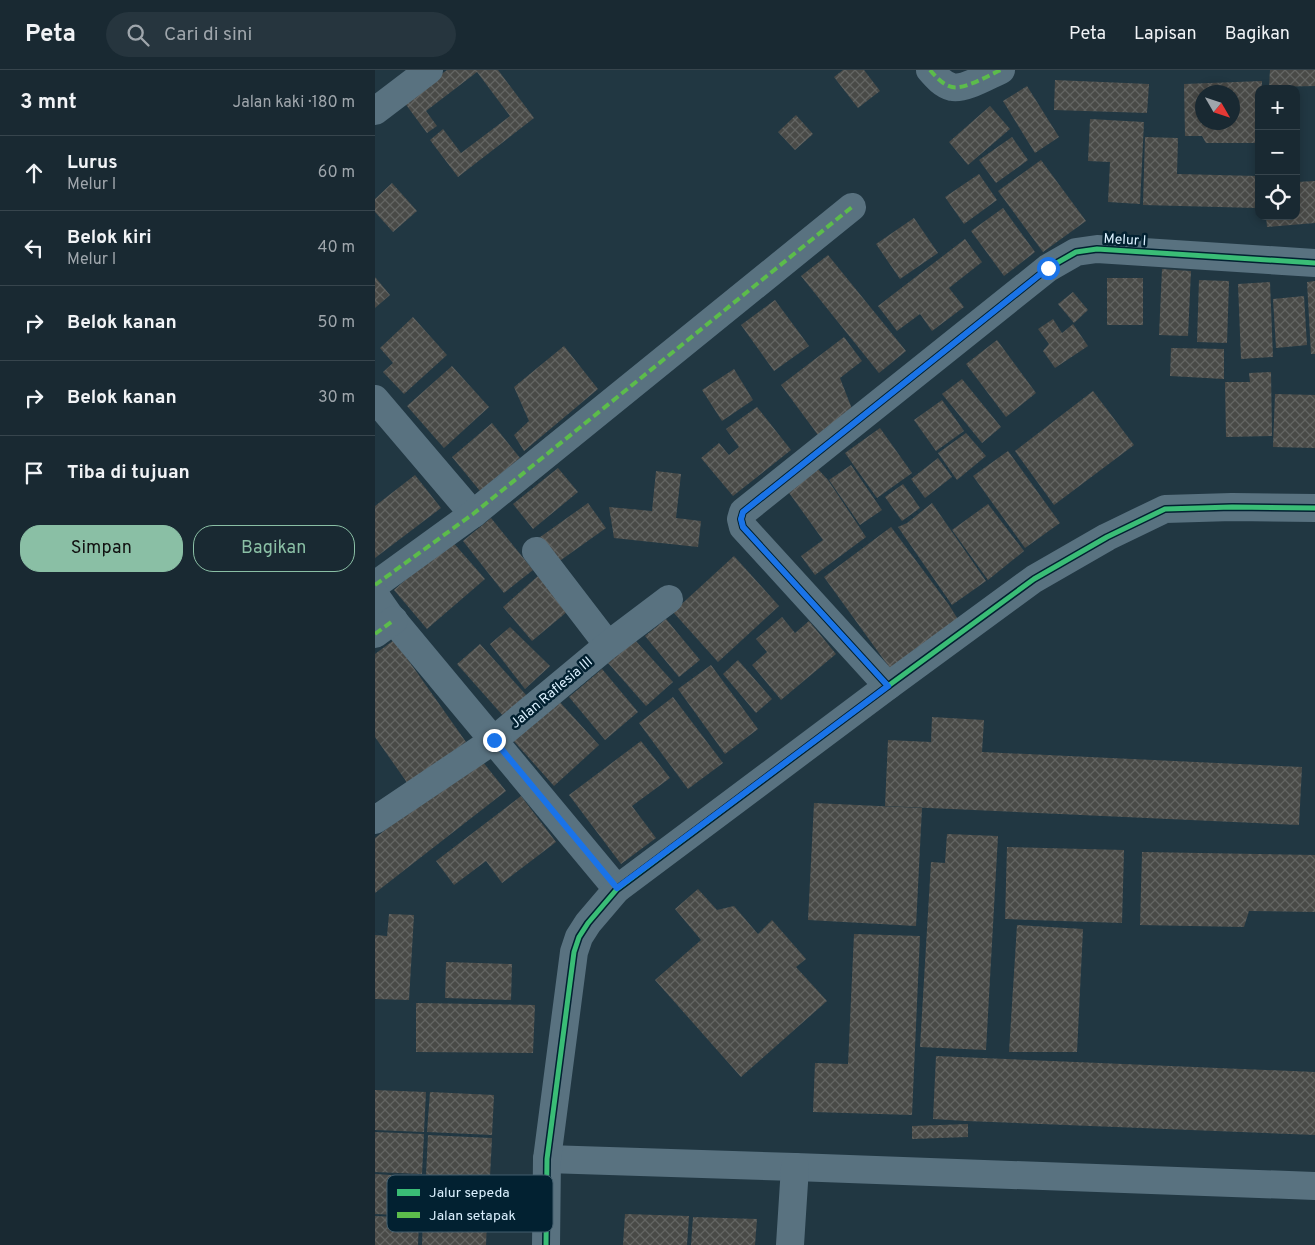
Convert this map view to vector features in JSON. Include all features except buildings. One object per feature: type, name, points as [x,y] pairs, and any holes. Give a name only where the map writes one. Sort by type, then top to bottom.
[{"type":"street","points":[[375,111],[429,70]]},
{"type":"street","points":[[930,70],[938,80],[953,87],[966,86],[1001,70]]},
{"type":"street","points":[[375,586],[473,514],[852,207]]},
{"type":"street","name":"Melur I","points":[[888,686],[743,527],[741,519],[743,512],[1048,268],[1076,252],[1097,249],[1315,263]]},
{"type":"street","points":[[375,399],[473,514]]},
{"type":"street","points":[[547,1175],[547,1159],[574,952],[579,937],[588,923],[617,888],[1035,579],[1107,537],[1165,509],[1232,507],[1315,508]]},
{"type":"street","points":[[536,551],[608,645]]},
{"type":"street","name":"Jalan Raflesia III","points":[[375,820],[494,740],[608,645],[669,599]]},
{"type":"street","points":[[383,616],[494,740],[617,888]]},
{"type":"street","points":[[547,1159],[1315,1186]]},
{"type":"street","points":[[790,1245],[795,1167]]},
{"type":"street","points":[[546,1232],[546,1245]]},
{"type":"marked path","points":[[930,70],[937,78],[952,87],[970,84],[1001,70]]},
{"type":"marked path","points":[[375,585],[473,514],[852,207]]},
{"type":"marked path","points":[[375,634],[394,620]]},
{"type":"cycle path","points":[[888,686],[743,527],[741,519],[743,512],[1048,268],[1076,252],[1097,249],[1315,263]]},
{"type":"cycle path","points":[[547,1175],[547,1159],[574,952],[579,937],[588,923],[617,889],[1034,579],[1107,537],[1165,509],[1232,507],[1315,508]]},
{"type":"cycle path","points":[[546,1232],[546,1245]]},
{"type":"route","points":[[494,740],[617,888],[888,686],[743,527],[741,519],[743,512],[1048,268]]}]
